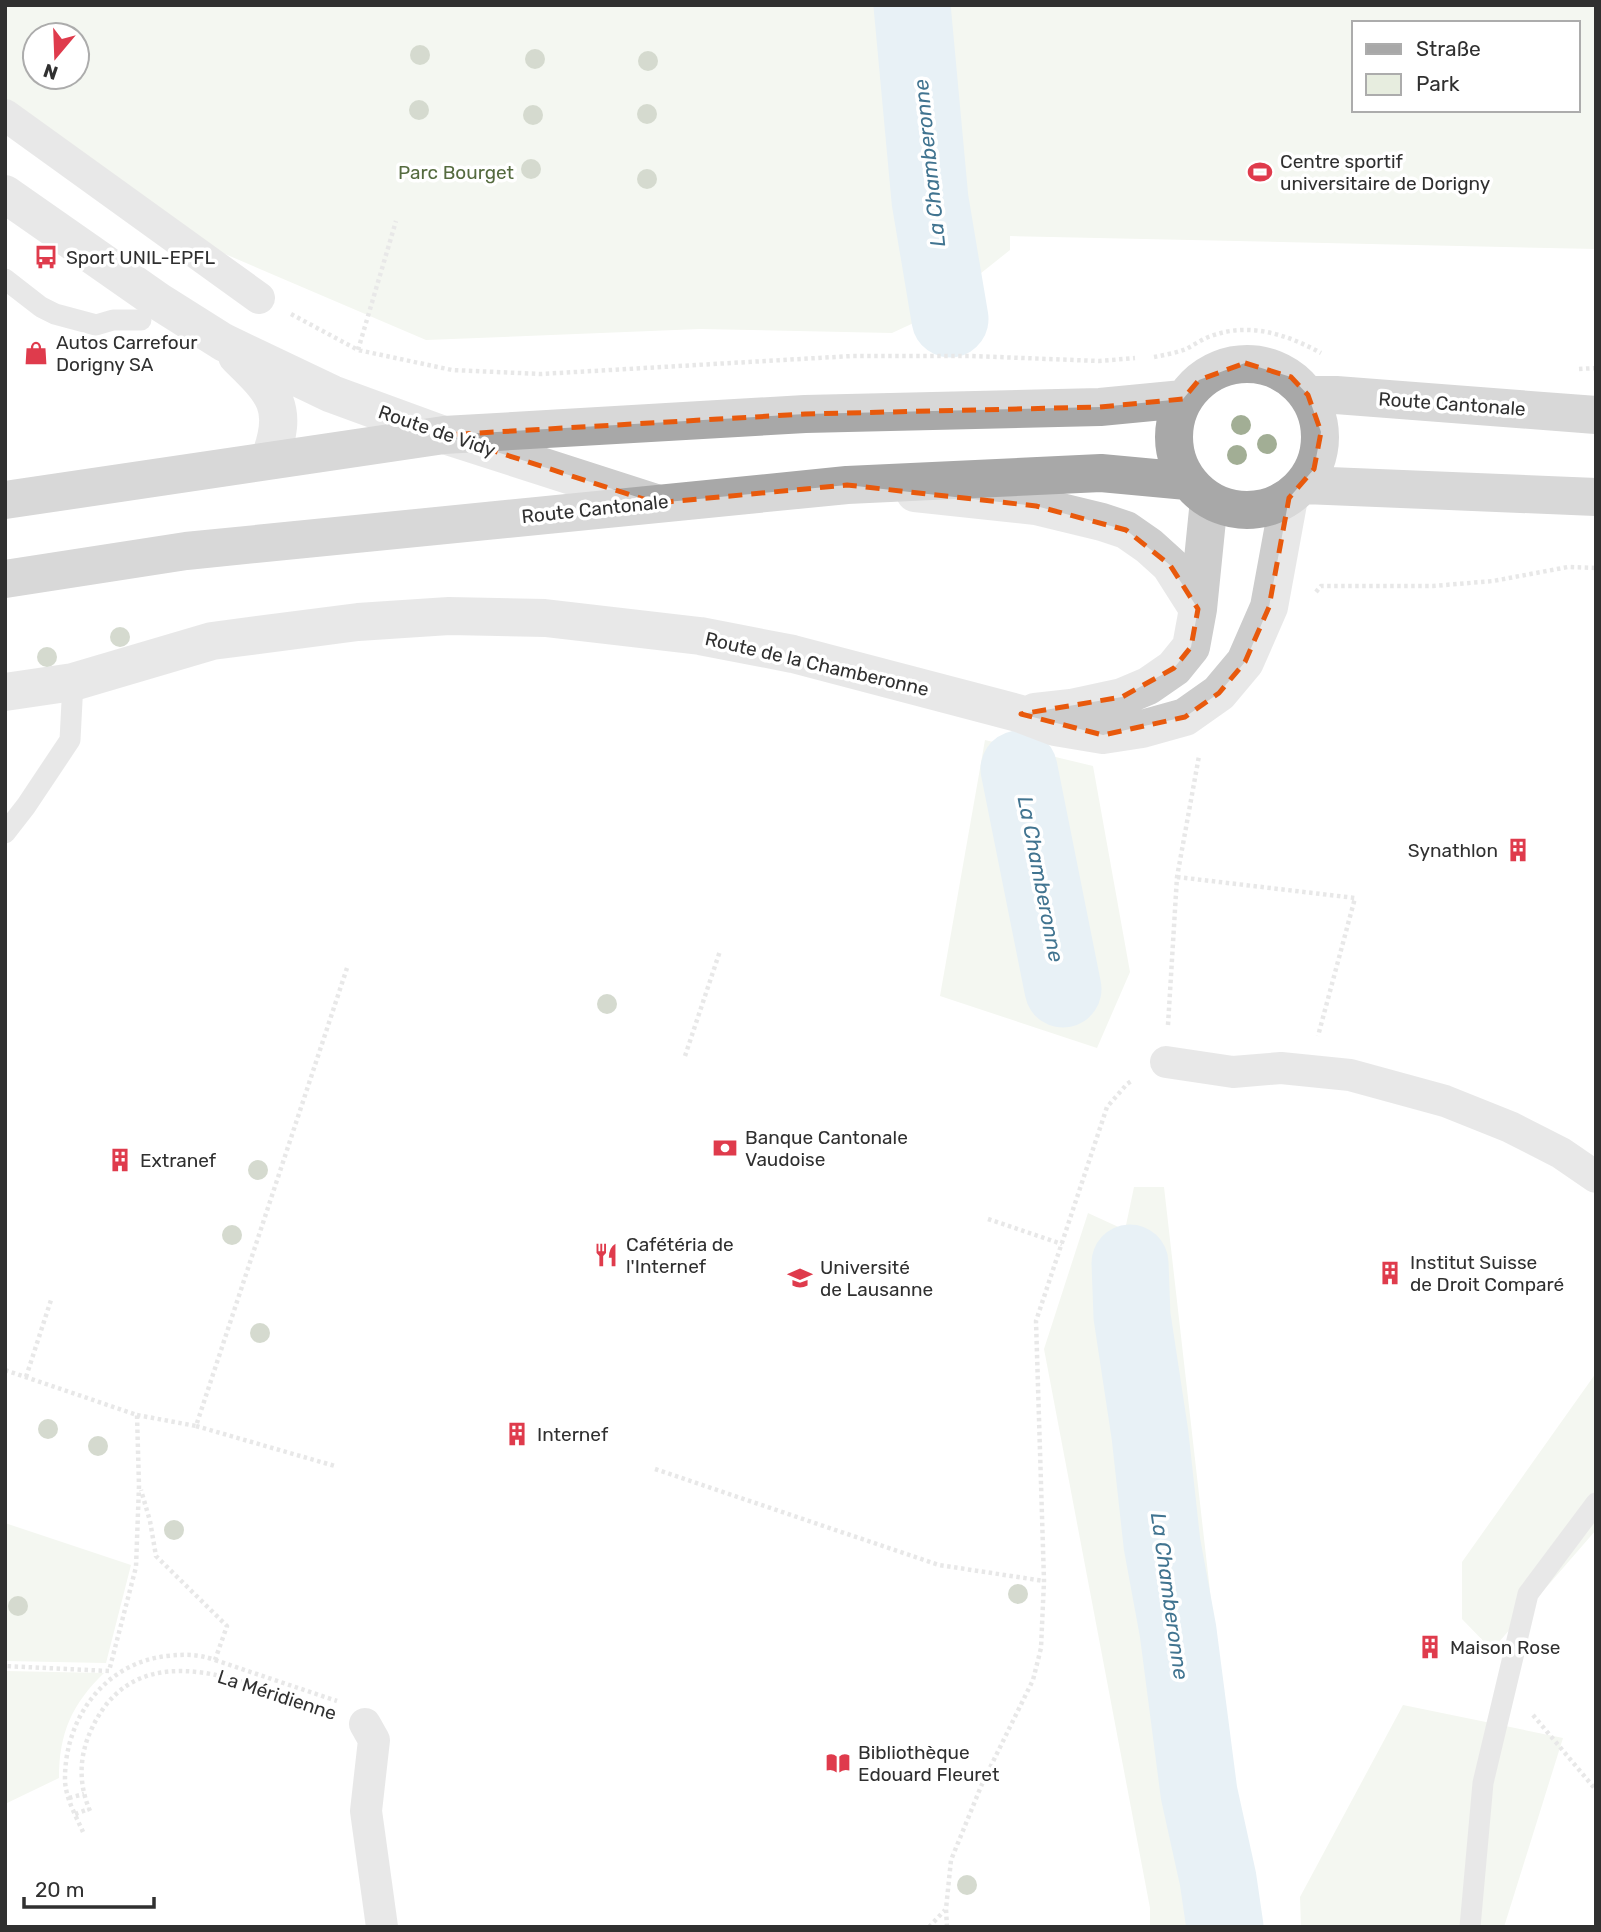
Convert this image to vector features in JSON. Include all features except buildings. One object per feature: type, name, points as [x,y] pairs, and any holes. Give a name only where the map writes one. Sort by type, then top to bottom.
[{"type":"main road","points":[[1245,363],[1269,367],[1291,377],[1308,395],[1317,413],[1321,432],[1320,450],[1314,469],[1296,492],[1263,509],[1235,510],[1198,491],[1175,455],[1173,426],[1183,399],[1199,380],[1220,368],[1245,363]]},
{"type":"main road","name":"Route Cantonale","points":[[1308,395],[1596,415]]},
{"type":"main road","points":[[5,500],[444,435],[806,414],[1100,407],[1183,399]]},
{"type":"main road","name":"Route Cantonale","points":[[5,579],[186,551],[847,485],[1101,472],[1198,491]]},
{"type":"main road","points":[[1296,492],[1414,490],[1596,497]]},
{"type":"street","points":[[5,115],[259,298]]},
{"type":"street","name":"Route de Vidy","points":[[5,194],[158,302],[223,342],[332,394],[444,435],[656,503]]},
{"type":"street","name":"Route de Vidy","points":[[223,342],[266,384],[280,415],[277,441],[269,460]]},
{"type":"street","points":[[847,485],[1036,506],[1126,530],[1170,565],[1198,609]]},
{"type":"street","name":"Route de la Chamberonne","points":[[1021,714],[1071,708],[1122,697],[1148,686],[1174,668],[1191,647],[1198,609],[1198,491]]},
{"type":"street","name":"Route de la Chamberonne","points":[[5,692],[73,682],[212,641],[358,622],[449,616],[545,618],[700,636],[793,654],[1021,714],[1055,727],[1103,735],[1142,729],[1185,717],[1219,693],[1245,662],[1269,607],[1296,492]]},
{"type":"street","points":[[1166,1062],[1233,1072],[1281,1068],[1350,1075],[1445,1101],[1510,1127],[1561,1153],[1596,1177]]},
{"type":"street","points":[[354,1714],[374,1740],[366,1811],[382,1927]]},
{"type":"lane","points":[[5,279],[41,307],[55,314],[96,325],[113,320],[141,320]]},
{"type":"lane","points":[[5,833],[70,740],[73,682]]},
{"type":"lane","points":[[1470,1927],[1483,1783],[1528,1594],[1596,1503]]},
{"type":"path","points":[[358,350],[396,221]]},
{"type":"path","points":[[259,298],[358,350],[452,370],[541,374],[852,356],[972,356],[1099,361]]},
{"type":"path","points":[[1308,600],[1321,586],[1433,586],[1493,581],[1568,567],[1596,568]]},
{"type":"path","points":[[947,1927],[951,1860],[982,1784],[1033,1680],[1041,1648],[1044,1581],[1036,1321],[1107,1107],[1127,1084],[1166,1062],[1177,877],[1201,747]]},
{"type":"path","points":[[1177,877],[1354,898],[1309,1071]]},
{"type":"path","points":[[685,1056],[720,951]]},
{"type":"path","points":[[196,1426],[347,968]]},
{"type":"path","points":[[988,1219],[1062,1244]]},
{"type":"path","points":[[26,1377],[51,1300]]},
{"type":"path","points":[[5,1370],[137,1415],[196,1426],[335,1466]]},
{"type":"path","points":[[109,1671],[136,1567],[139,1486],[137,1415]]},
{"type":"path","points":[[655,1468],[939,1565],[1044,1581]]},
{"type":"path","points":[[139,1486],[150,1521],[156,1556],[227,1626],[215,1660]]},
{"type":"path","points":[[83,1832],[65,1784],[74,1728],[92,1696],[114,1676],[129,1667],[156,1658],[201,1655],[354,1714]]},
{"type":"path","points":[[5,1666],[109,1671],[114,1676]]},
{"type":"path","name":"La Méridienne","points":[[75,1814],[90,1810],[80,1771],[83,1752],[97,1718],[129,1684],[152,1673],[184,1670],[208,1672],[354,1714]]},
{"type":"path","points":[[1506,1682],[1596,1790]]},
{"type":"path","points":[[69,1798],[84,1794]]},
{"type":"path","points":[[929,1927],[946,1909]]},
{"type":"highlighted area","points":[[1245,363],[1291,377],[1308,395],[1321,432],[1314,469],[1289,498],[1269,607],[1245,662],[1219,693],[1185,717],[1103,735],[1021,714],[1122,697],[1174,668],[1191,647],[1198,609],[1170,565],[1126,530],[1036,506],[847,485],[656,503],[444,435],[805,414],[1100,407],[1183,399],[1199,380]]},
{"type":"green space","name":"Parc Bourget","points":[[5,5],[1596,5],[1596,249],[1010,236],[1010,250],[946,301],[950,319],[920,320],[892,333],[700,329],[426,340],[190,239],[5,103]]},
{"type":"green space","points":[[985,740],[1093,766],[1130,972],[1097,1048],[940,996]]},
{"type":"green space","points":[[1134,1187],[1164,1187],[1238,1837],[1235,1927],[1150,1927],[1150,1908],[1044,1349],[1088,1213],[1125,1230]]},
{"type":"green space","points":[[1596,1373],[1596,1530],[1492,1650],[1462,1619],[1462,1562]]},
{"type":"green space","points":[[5,1523],[131,1565],[106,1663],[5,1661]]},
{"type":"green space","points":[[5,1671],[104,1673],[83,1696],[70,1720],[62,1747],[59,1778],[5,1804]]},
{"type":"green space","points":[[1403,1705],[1563,1738],[1504,1927],[1301,1927],[1300,1897]]},
{"type":"waterway","name":"La Chamberonne","points":[[912,5],[930,200],[950,319]]},
{"type":"waterway","name":"La Chamberonne","points":[[1019,769],[1063,989]]},
{"type":"waterway","name":"La Chamberonne","points":[[1130,1263],[1132,1316],[1150,1435],[1162,1544],[1178,1631],[1199,1793],[1218,1879],[1225,1927]]},
{"type":"place","name":"Centre sportif universitaire de Dorigny","points":[[1260,172]]},
{"type":"place","name":"Sport UNIL-EPFL","points":[[46,257]]},
{"type":"place","name":"Autos Carrefour Dorigny SA","points":[[36,353]]},
{"type":"place","name":"Synathlon","points":[[1518,850]]},
{"type":"place","name":"Banque Cantonale Vaudoise","points":[[725,1148]]},
{"type":"place","name":"Extranef","points":[[120,1160]]},
{"type":"place","name":"Cafétéria de l'Internef","points":[[606,1255]]},
{"type":"place","name":"Institut Suisse de Droit Comparé","points":[[1390,1273]]},
{"type":"place","name":"Université de Lausanne","points":[[800,1278]]},
{"type":"place","name":"Internef","points":[[517,1434]]},
{"type":"place","name":"Maison Rose","points":[[1430,1647]]},
{"type":"place","name":"Bibliothèque Edouard Fleuret","points":[[838,1763]]}]
